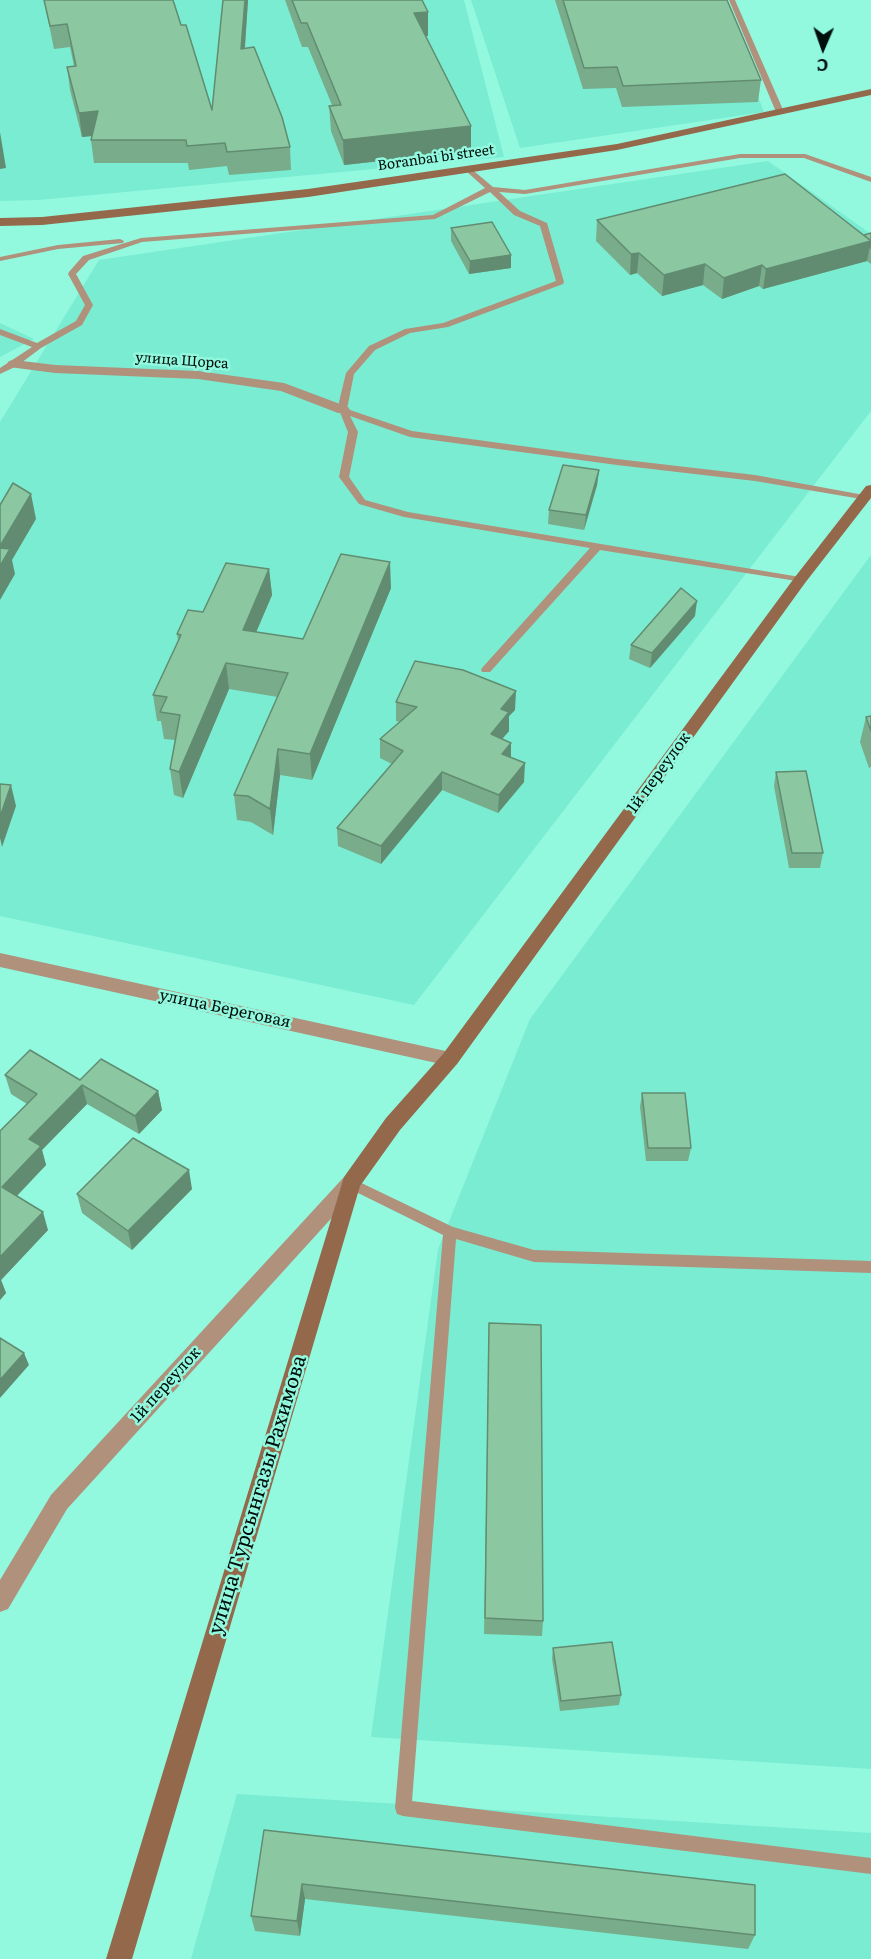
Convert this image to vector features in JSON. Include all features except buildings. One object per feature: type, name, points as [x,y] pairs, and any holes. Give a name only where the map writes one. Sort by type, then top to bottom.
[{"type":"street","name":"Boranbai bi street","points":[[0,222],[42,221],[297,194],[617,147],[871,92]]},
{"type":"street","name":"улица Щорса","points":[[14,364],[56,369],[198,375],[284,387],[343,410]]},
{"type":"street","name":"1й переулок","points":[[450,1059],[800,580],[867,494]]},
{"type":"street","name":"улица Береговая","points":[[0,960],[450,1059]]},
{"type":"street","name":"улица Турсынгазы Рахимова","points":[[119,1959],[351,1183],[393,1124],[450,1059]]},
{"type":"street","name":"1й переулок","points":[[0,1601],[59,1502],[351,1183]]},
{"type":"lane","points":[[732,0],[780,112]]},
{"type":"lane","points":[[0,259],[58,247],[435,217],[490,189],[525,192],[563,187],[740,156],[805,156],[871,180]]},
{"type":"lane","points":[[469,169],[517,213],[544,225],[560,282],[445,325],[408,332],[372,348],[350,373],[343,410],[353,432],[344,477],[362,502],[407,515],[800,580]]},
{"type":"lane","points":[[0,371],[79,323],[89,305],[72,274],[86,258],[141,240]]},
{"type":"lane","points":[[0,332],[38,346]]},
{"type":"lane","points":[[343,410],[410,434],[867,494]]},
{"type":"lane","points":[[486,670],[597,547]]},
{"type":"lane","points":[[351,1183],[450,1232],[534,1256],[871,1267]]},
{"type":"lane","points":[[450,1232],[403,1808],[871,1866]]},
{"type":"shaded area","points":[[0,0],[464,0],[504,157],[38,200],[0,201]]},
{"type":"shaded area","points":[[471,0],[721,0],[764,112],[520,148]]},
{"type":"shaded area","points":[[768,161],[871,234],[871,411],[414,1005],[0,916],[0,422],[99,260]]},
{"type":"shaded area","points":[[0,323],[34,339],[0,357]]},
{"type":"shaded area","points":[[871,555],[871,1769],[371,1737],[438,1249],[530,1019]]},
{"type":"shaded area","points":[[237,1794],[871,1833],[871,1959],[191,1959]]}]
